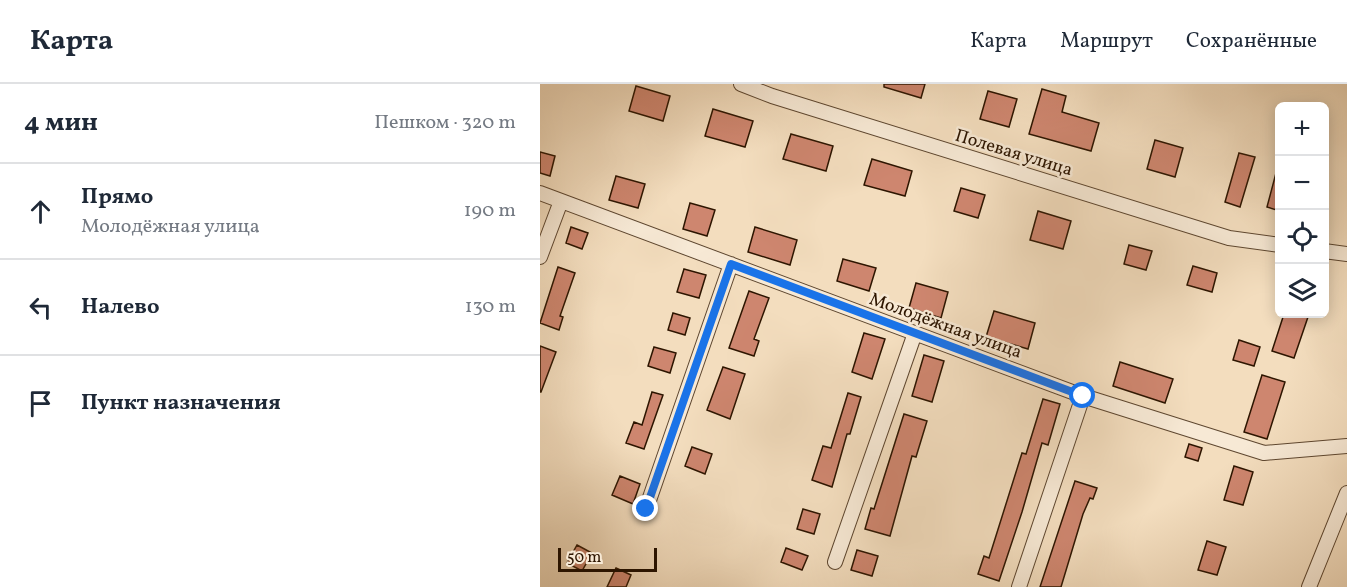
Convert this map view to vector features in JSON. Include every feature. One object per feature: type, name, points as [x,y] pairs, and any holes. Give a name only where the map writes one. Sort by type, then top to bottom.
[{"type":"street","name":"Полевая улица","points":[[741,84],[772,96],[1229,238],[1275,244]]},
{"type":"street","name":"Молодёжная улица","points":[[540,193],[1083,396],[1264,453],[1347,446]]},
{"type":"street","points":[[540,257],[561,201]]},
{"type":"street","points":[[1329,252],[1347,254]]},
{"type":"street","points":[[646,509],[731,264]]},
{"type":"street","points":[[835,562],[915,333]]},
{"type":"street","points":[[1018,587],[1083,396]]},
{"type":"street","points":[[1309,587],[1347,493]]},
{"type":"building","points":[[884,84],[925,84],[921,98],[884,87]]},
{"type":"building","points":[[636,86],[670,96],[663,121],[629,111]]},
{"type":"building","points":[[1042,89],[1066,96],[1062,112],[1099,123],[1091,151],[1029,134]]},
{"type":"building","points":[[988,91],[1017,99],[1009,127],[980,119]]},
{"type":"building","points":[[713,109],[753,121],[745,147],[705,136]]},
{"type":"building","points":[[791,134],[833,146],[826,171],[783,159]]},
{"type":"building","points":[[1155,140],[1183,148],[1175,177],[1147,169]]},
{"type":"building","points":[[540,152],[555,156],[550,176],[540,173]]},
{"type":"building","points":[[1239,153],[1255,157],[1240,207],[1225,202]]},
{"type":"building","points":[[872,159],[912,171],[905,196],[864,185]]},
{"type":"building","points":[[616,176],[645,184],[638,208],[609,200]]},
{"type":"building","points":[[1275,177],[1275,209],[1267,207]]},
{"type":"building","points":[[961,188],[985,195],[978,218],[954,211]]},
{"type":"building","points":[[690,203],[715,210],[707,236],[683,229]]},
{"type":"building","points":[[1038,211],[1071,221],[1063,249],[1030,240]]},
{"type":"building","points":[[571,227],[588,233],[582,249],[566,243]]},
{"type":"building","points":[[755,227],[797,240],[790,265],[748,252]]},
{"type":"building","points":[[1129,245],[1152,251],[1146,270],[1124,264]]},
{"type":"building","points":[[843,259],[876,268],[869,291],[837,281]]},
{"type":"building","points":[[1193,266],[1217,273],[1212,292],[1187,285]]},
{"type":"building","points":[[558,267],[575,273],[560,316],[563,317],[559,330],[540,323]]},
{"type":"building","points":[[684,269],[706,275],[699,298],[677,292]]},
{"type":"building","points":[[916,283],[948,292],[941,318],[909,308]]},
{"type":"building","points":[[749,291],[769,298],[754,339],[759,341],[754,356],[729,348]]},
{"type":"building","points":[[994,311],[1035,323],[1028,349],[986,337]]},
{"type":"building","points":[[673,313],[690,318],[685,335],[668,330]]},
{"type":"building","points":[[1283,318],[1308,318],[1294,358],[1272,351]]},
{"type":"building","points":[[864,333],[885,339],[872,379],[852,372]]},
{"type":"building","points":[[1239,340],[1260,347],[1254,366],[1233,360]]},
{"type":"building","points":[[540,346],[556,352],[541,392],[540,392]]},
{"type":"building","points":[[654,347],[676,353],[670,373],[648,366]]},
{"type":"building","points":[[924,355],[944,361],[932,402],[912,396]]},
{"type":"building","points":[[1120,362],[1173,379],[1165,403],[1113,386]]},
{"type":"building","points":[[723,367],[745,374],[730,419],[707,410]]},
{"type":"building","points":[[1262,375],[1285,382],[1267,439],[1244,432]]},
{"type":"building","points":[[652,392],[663,395],[644,449],[626,443],[634,422],[642,425]]},
{"type":"building","points":[[848,393],[861,397],[850,434],[847,434],[832,487],[812,480],[823,446],[831,448]]},
{"type":"building","points":[[1043,399],[1060,404],[1048,445],[1042,443],[999,581],[978,574],[984,556],[989,558],[1022,453],[1026,454]]},
{"type":"building","points":[[904,414],[927,421],[916,457],[912,456],[890,536],[865,529],[871,508],[874,509]]},
{"type":"building","points":[[1189,444],[1202,448],[1198,461],[1185,457]]},
{"type":"building","points":[[692,447],[712,454],[705,474],[685,466]]},
{"type":"building","points":[[1234,466],[1253,472],[1243,505],[1224,500]]},
{"type":"building","points":[[620,476],[640,484],[633,504],[612,495]]},
{"type":"building","points":[[1075,481],[1097,488],[1083,514],[1061,587],[1040,587]]},
{"type":"building","points":[[803,509],[820,514],[814,534],[797,529]]},
{"type":"building","points":[[1207,541],[1226,547],[1217,575],[1198,570]]},
{"type":"building","points":[[577,545],[592,553],[582,571],[567,563]]},
{"type":"building","points":[[786,548],[808,556],[802,570],[781,562]]},
{"type":"building","points":[[857,550],[878,556],[872,576],[851,570]]},
{"type":"building","points":[[616,568],[631,575],[626,587],[607,587]]},
{"type":"route","points":[[646,509],[731,264],[1083,396]]}]
